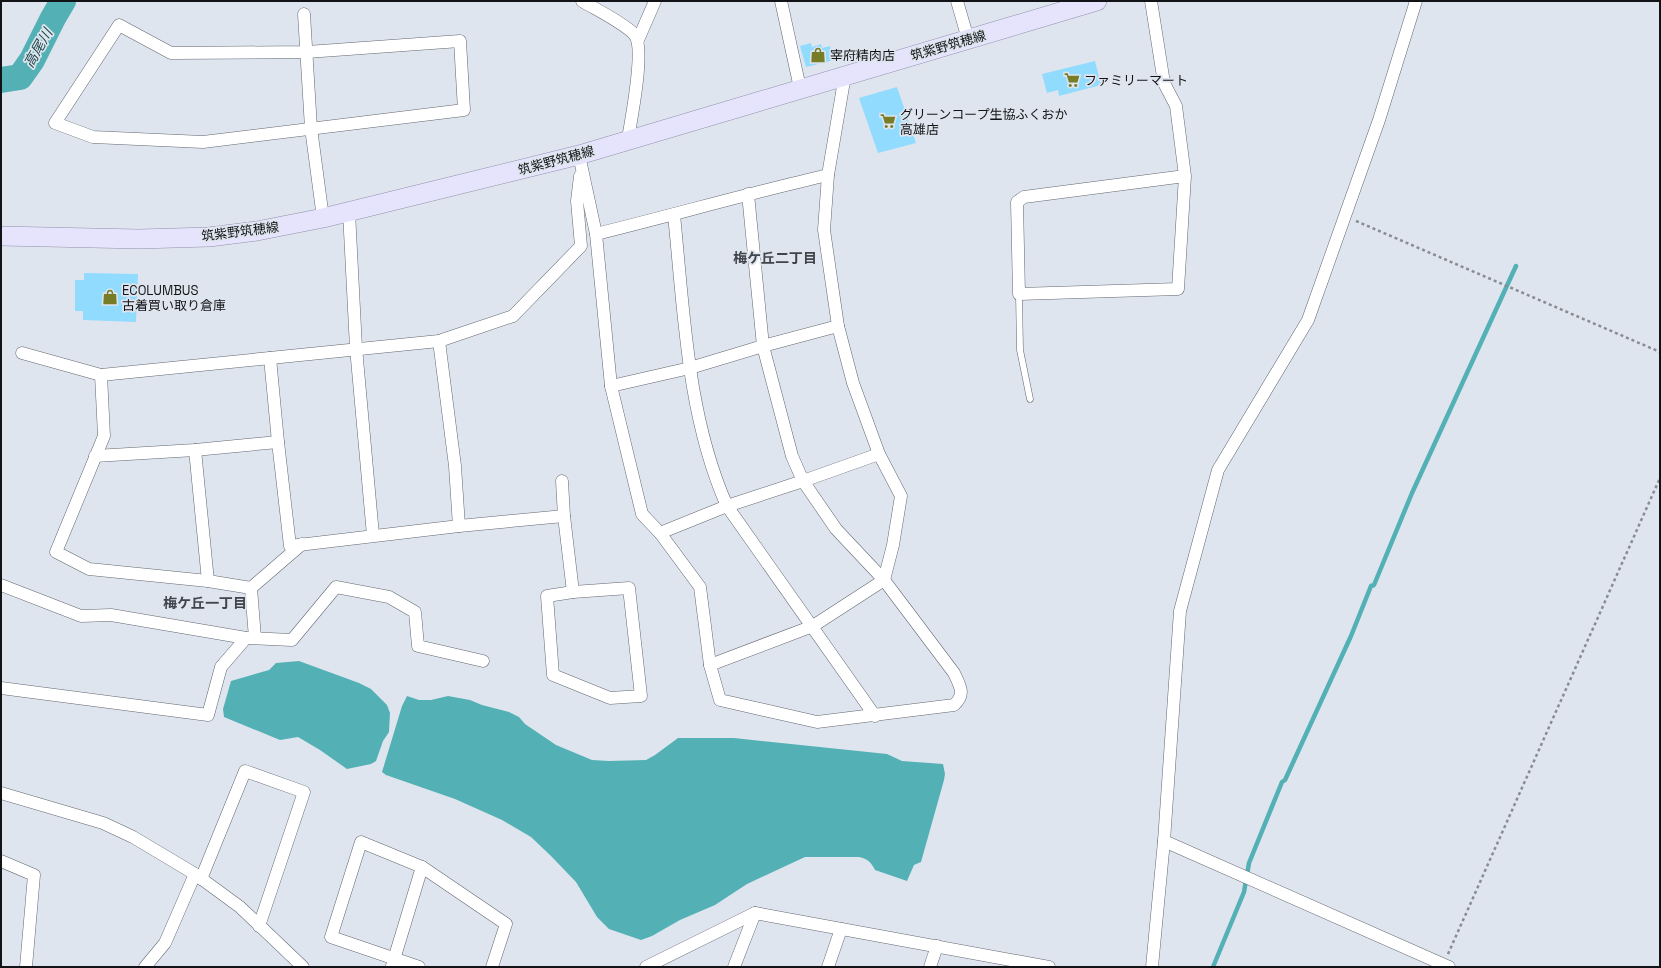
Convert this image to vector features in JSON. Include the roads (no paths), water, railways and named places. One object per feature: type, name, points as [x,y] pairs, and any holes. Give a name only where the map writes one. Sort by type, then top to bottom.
[{"type":"main road","name":"筑紫野筑穂線","points":[[1,236],[139,239],[209,236],[257,231],[323,218],[580,161],[628,139],[1097,1]]},
{"type":"street","points":[[582,1],[624,27],[634,34],[638,40],[640,55],[628,139]]},
{"type":"street","points":[[638,40],[655,1]]},
{"type":"street","points":[[780,1],[800,88]]},
{"type":"street","points":[[957,1],[968,39]]},
{"type":"street","points":[[1151,1],[1164,82],[1176,106],[1185,176],[1178,289],[1019,294],[1017,202],[1024,197],[1185,176]]},
{"type":"street","points":[[1152,967],[1164,841],[1180,611],[1218,470],[1308,320],[1379,120],[1416,1]]},
{"type":"street","points":[[304,14],[311,128],[323,218]]},
{"type":"street","points":[[119,25],[171,53],[307,52],[460,41],[464,110],[203,142],[93,138],[56,123],[119,25]]},
{"type":"street","points":[[710,665],[813,626],[884,580],[893,545],[901,496],[879,454],[853,383],[838,326],[824,230],[828,175],[845,75]]},
{"type":"street","points":[[580,161],[596,234],[610,386],[642,514],[660,533],[700,587],[710,665],[720,700],[817,722],[954,705],[960,700],[961,693],[960,686],[954,673],[884,580],[836,529],[803,481],[792,456],[763,346],[748,194]]},
{"type":"street","points":[[22,353],[101,375],[356,348],[439,341],[513,316],[581,246],[577,201],[580,161]]},
{"type":"street","points":[[596,234],[674,215],[748,194],[828,175]]},
{"type":"street","points":[[349,212],[356,348],[373,535]]},
{"type":"street","points":[[674,215],[690,368],[707,452],[716,479],[727,506],[875,716]]},
{"type":"street","points":[[610,386],[690,368],[763,346],[838,326]]},
{"type":"street","points":[[439,341],[455,466],[459,526]]},
{"type":"street","points":[[270,358],[290,546],[373,535],[564,516]]},
{"type":"street","points":[[101,375],[104,436],[56,552],[89,569],[208,581],[251,588]]},
{"type":"street","points":[[95,456],[195,450],[278,442]]},
{"type":"street","points":[[195,450],[208,581]]},
{"type":"street","points":[[660,533],[727,506],[879,454]]},
{"type":"street","points":[[562,481],[564,516],[573,592]]},
{"type":"street","points":[[1,688],[208,715],[221,667],[250,638],[251,588],[302,544]]},
{"type":"street","points":[[1,585],[81,616],[111,615],[250,638],[292,640],[336,587],[389,597],[415,612],[418,646],[483,661]]},
{"type":"street","points":[[629,588],[641,696],[610,698],[553,676],[547,596],[573,592],[629,588]]},
{"type":"street","points":[[145,967],[165,943],[198,876],[245,771],[304,792],[259,926]]},
{"type":"street","points":[[1,793],[104,823],[133,836],[198,876],[240,907],[303,967]]},
{"type":"street","points":[[1164,841],[1446,966]]},
{"type":"street","points":[[419,967],[393,963],[330,938],[361,842],[422,867],[506,924],[492,967]]},
{"type":"street","points":[[1,862],[34,875],[26,967]]},
{"type":"street","points":[[393,963],[422,867]]},
{"type":"street","points":[[734,967],[755,913]]},
{"type":"street","points":[[646,967],[755,913],[937,946],[1021,964],[1049,967]]},
{"type":"street","points":[[828,967],[841,929]]},
{"type":"street","points":[[930,967],[937,946]]},
{"type":"lane","points":[[1019,294],[1020,350],[1030,399]]},
{"type":"water","points":[[299,661],[359,683],[371,689],[387,705],[390,713],[389,732],[383,741],[376,761],[371,764],[347,769],[298,737],[280,740],[224,717],[223,709],[231,681],[269,670],[276,663]]},
{"type":"water","points":[[407,696],[419,700],[431,700],[448,696],[470,700],[482,705],[509,712],[519,717],[525,724],[556,745],[592,760],[646,760],[678,738],[734,738],[887,754],[902,761],[943,764],[945,774],[921,862],[914,865],[907,881],[875,870],[869,861],[859,857],[805,857],[747,884],[715,905],[680,920],[652,936],[641,940],[609,929],[597,917],[576,882],[531,837],[502,820],[455,799],[386,775],[382,772],[402,706]]},
{"type":"waterway","name":"高尾川","points":[[1,80],[20,77],[32,60],[63,1]]},
{"type":"waterway","points":[[1213,967],[1244,892],[1249,863],[1282,782],[1285,780],[1351,636],[1371,586],[1374,585],[1412,493],[1516,266]]},
{"type":"place","name":"宰府精肉店","points":[[818,55]]},
{"type":"place","name":"ファミリーマート","points":[[1072,80]]},
{"type":"place","name":"グリーンコープ生協ふくおか 高雄店","points":[[888,121]]},
{"type":"place","name":"ECOLUMBUS 古着買い取り倉庫","points":[[110,297]]},
{"type":"district","name":"梅ケ丘二丁目","points":[[775,258]]},
{"type":"district","name":"梅ケ丘一丁目","points":[[205,603]]}]
